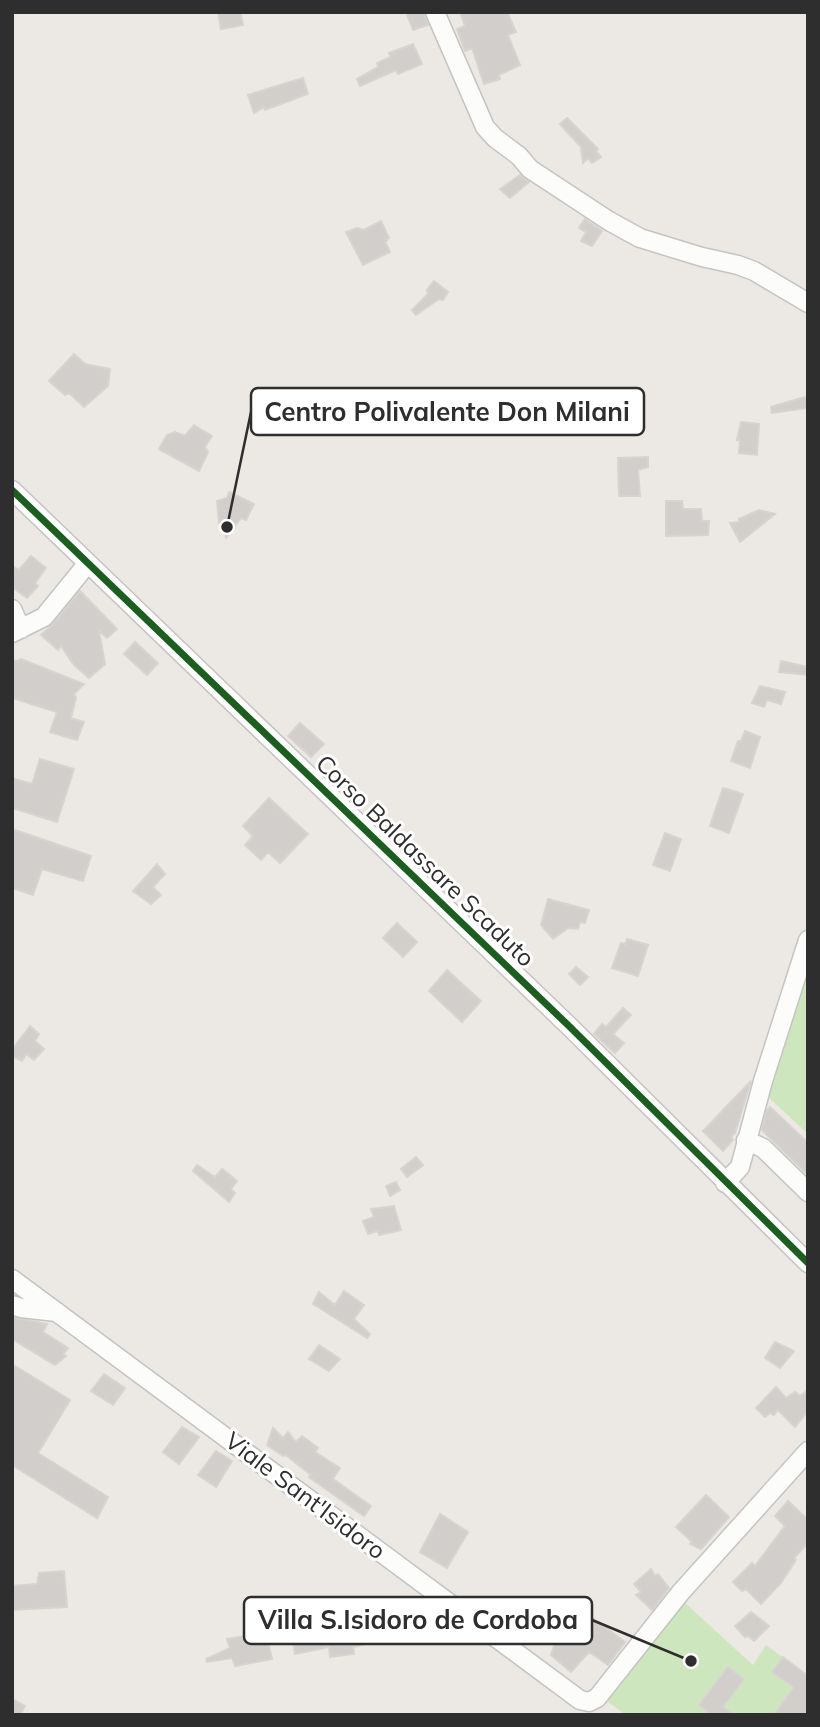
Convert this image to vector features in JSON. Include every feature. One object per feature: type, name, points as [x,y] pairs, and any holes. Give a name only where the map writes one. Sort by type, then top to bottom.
[{"type":"street","points":[[435,12],[485,127],[530,169],[640,238],[754,271],[808,303]]},
{"type":"street","name":"Corso Baldassare Scaduto","points":[[12,490],[570,1027],[808,1263]]},
{"type":"street","points":[[12,610],[16,631],[44,617],[88,563]]},
{"type":"street","points":[[725,1183],[740,1167],[808,940]]},
{"type":"street","points":[[746,1140],[763,1148],[808,1192]]},
{"type":"street","name":"Viale Sant'Isidoro","points":[[12,1279],[590,1708]]},
{"type":"street","points":[[12,1305],[57,1312]]},
{"type":"street","points":[[590,1708],[681,1592],[808,1451]]},
{"type":"green space","points":[[808,973],[808,1134],[766,1095]]},
{"type":"green space","points":[[683,1601],[753,1665],[766,1645],[808,1676],[808,1715],[626,1715],[608,1702],[607,1697]]},
{"type":"building","points":[[218,12],[240,12],[243,25],[221,29]]},
{"type":"building","points":[[406,12],[423,12],[428,25],[413,30]]},
{"type":"building","points":[[460,12],[507,12],[516,32],[508,35],[520,65],[499,75],[500,79],[484,84],[472,48],[465,51],[457,29],[465,26]]},
{"type":"building","points":[[413,44],[422,64],[398,74],[396,70],[360,86],[357,79],[378,67],[377,63],[391,57],[389,53]]},
{"type":"building","points":[[303,78],[308,94],[265,110],[264,107],[254,113],[248,95]]},
{"type":"building","points":[[567,118],[598,149],[596,151],[601,157],[592,163],[588,158],[583,163],[581,147],[560,124]]},
{"type":"building","points":[[520,175],[529,182],[510,198],[500,189]]},
{"type":"building","points":[[585,219],[602,231],[592,246],[581,241],[586,232],[579,228]]},
{"type":"building","points":[[381,221],[389,238],[385,242],[390,252],[363,265],[346,232],[357,228],[364,230]]},
{"type":"building","points":[[434,281],[448,292],[443,300],[439,299],[416,315],[412,310],[428,294],[427,290]]},
{"type":"building","points":[[74,354],[85,364],[110,369],[108,386],[84,407],[69,393],[65,395],[49,381]]},
{"type":"building","points":[[808,396],[808,408],[772,413],[771,407]]},
{"type":"building","points":[[741,422],[759,424],[757,455],[739,453],[740,440],[737,440]]},
{"type":"building","points":[[194,425],[212,436],[205,447],[208,452],[199,471],[159,449],[167,435],[175,432],[185,436]]},
{"type":"building","points":[[648,457],[648,467],[638,470],[640,496],[619,496],[618,458]]},
{"type":"building","points":[[229,492],[254,504],[246,520],[241,518],[226,538],[222,524],[219,523],[217,501],[227,498]]},
{"type":"building","points":[[666,501],[682,501],[683,509],[701,509],[702,521],[709,521],[708,535],[666,536]]},
{"type":"building","points":[[759,510],[775,514],[740,542],[730,523],[739,522],[739,519]]},
{"type":"building","points":[[31,556],[46,568],[35,583],[38,586],[27,598],[12,587],[12,566],[19,570]]},
{"type":"building","points":[[80,591],[117,629],[107,638],[99,631],[105,664],[89,678],[74,665],[61,646],[58,650],[41,635]]},
{"type":"building","points":[[135,642],[158,663],[147,675],[124,654]]},
{"type":"building","points":[[21,659],[84,684],[74,694],[76,698],[71,718],[84,722],[77,740],[50,732],[57,712],[12,698],[12,660]]},
{"type":"building","points":[[781,661],[808,667],[808,675],[779,672]]},
{"type":"building","points":[[760,686],[785,692],[781,704],[767,700],[764,707],[752,703]]},
{"type":"building","points":[[300,723],[324,744],[311,757],[288,736]]},
{"type":"building","points":[[745,731],[760,737],[750,768],[731,761],[738,741],[741,741]]},
{"type":"building","points":[[40,759],[74,769],[57,822],[12,808],[12,778],[32,784]]},
{"type":"building","points":[[723,788],[743,794],[729,833],[710,826]]},
{"type":"building","points":[[269,798],[308,834],[280,863],[268,852],[261,860],[245,845],[253,836],[243,826]]},
{"type":"building","points":[[12,829],[91,856],[83,881],[42,869],[33,895],[12,888]]},
{"type":"building","points":[[665,833],[681,839],[670,871],[653,865]]},
{"type":"building","points":[[157,864],[165,874],[153,887],[161,895],[151,904],[133,891]]},
{"type":"building","points":[[548,899],[589,910],[585,923],[580,922],[578,929],[568,928],[553,939],[541,925]]},
{"type":"building","points":[[397,923],[417,942],[403,957],[383,938]]},
{"type":"building","points":[[627,939],[648,945],[638,976],[612,968],[621,943],[626,944]]},
{"type":"building","points":[[576,967],[588,977],[580,985],[569,974]]},
{"type":"building","points":[[447,970],[481,1001],[462,1022],[429,991]]},
{"type":"building","points":[[623,1008],[631,1015],[613,1034],[624,1043],[615,1053],[594,1034],[602,1024],[606,1027]]},
{"type":"building","points":[[30,1026],[39,1034],[35,1041],[44,1049],[34,1060],[26,1054],[22,1061],[12,1056],[12,1050]]},
{"type":"building","points":[[751,1081],[735,1133],[731,1137],[733,1140],[723,1151],[703,1131]]},
{"type":"building","points":[[770,1107],[808,1143],[808,1175],[762,1130]]},
{"type":"building","points":[[416,1157],[423,1165],[407,1177],[401,1169]]},
{"type":"building","points":[[197,1165],[215,1177],[222,1169],[237,1181],[231,1189],[235,1193],[229,1202],[193,1171]]},
{"type":"building","points":[[396,1182],[400,1190],[390,1196],[386,1186]]},
{"type":"building","points":[[394,1206],[401,1230],[379,1235],[378,1231],[368,1234],[363,1221],[374,1217],[371,1209]]},
{"type":"building","points":[[344,1291],[364,1305],[354,1319],[370,1334],[367,1338],[313,1304],[319,1292],[335,1305]]},
{"type":"building","points":[[12,1317],[47,1324],[43,1332],[68,1348],[63,1354],[66,1356],[55,1365],[12,1339]]},
{"type":"building","points":[[775,1342],[794,1351],[780,1368],[765,1358]]},
{"type":"building","points":[[319,1345],[340,1359],[329,1371],[309,1359]]},
{"type":"building","points":[[12,1364],[70,1400],[38,1453],[108,1497],[97,1518],[12,1465]]},
{"type":"building","points":[[104,1374],[125,1388],[113,1405],[91,1391]]},
{"type":"building","points":[[776,1387],[786,1398],[795,1392],[800,1396],[808,1390],[808,1411],[795,1427],[778,1410],[774,1415],[770,1413],[765,1417],[756,1408]]},
{"type":"building","points":[[182,1427],[199,1437],[179,1464],[163,1452]]},
{"type":"building","points":[[273,1428],[283,1438],[288,1432],[296,1442],[302,1436],[318,1448],[315,1452],[340,1468],[333,1479],[371,1506],[364,1516],[309,1477],[311,1475],[286,1455],[283,1456],[267,1445]]},
{"type":"building","points":[[216,1451],[232,1461],[216,1487],[198,1475]]},
{"type":"building","points":[[706,1495],[729,1517],[701,1549],[690,1544],[692,1542],[676,1527]]},
{"type":"building","points":[[788,1501],[808,1520],[808,1543],[794,1558],[796,1560],[781,1583],[761,1604],[746,1589],[742,1591],[733,1582],[752,1563],[755,1566],[785,1526],[775,1516]]},
{"type":"building","points":[[440,1514],[468,1532],[447,1568],[420,1552]]},
{"type":"building","points":[[651,1569],[669,1588],[652,1610],[636,1595],[641,1592],[634,1584]]},
{"type":"building","points":[[64,1571],[67,1607],[12,1610],[12,1586],[37,1584],[39,1573]]},
{"type":"building","points":[[578,1607],[625,1642],[608,1665],[589,1652],[571,1672],[551,1655],[565,1611],[572,1616]]},
{"type":"building","points":[[751,1612],[769,1626],[754,1641],[748,1636],[745,1637],[735,1626]]},
{"type":"building","points":[[381,1614],[386,1622],[387,1639],[353,1647],[354,1654],[330,1657],[329,1647],[295,1654],[292,1636],[301,1634],[300,1627],[325,1625],[327,1633],[356,1631],[355,1618]]},
{"type":"building","points":[[266,1633],[272,1659],[235,1666],[232,1658],[207,1662],[206,1659],[230,1648],[227,1639]]},
{"type":"building","points":[[783,1657],[808,1676],[808,1715],[774,1715],[794,1687],[772,1672]]},
{"type":"building","points":[[728,1667],[744,1679],[723,1707],[734,1715],[712,1715],[699,1705]]},
{"type":"building","points":[[12,1699],[25,1706],[20,1715],[12,1715]]},
{"type":"cycle path","points":[[12,490],[570,1027],[808,1263]]},
{"type":"place","name":"Centro Polivalente Don Milani","points":[[227,527]]},
{"type":"place","name":"Villa S.Isidoro de Cordoba","points":[[691,1661]]}]
